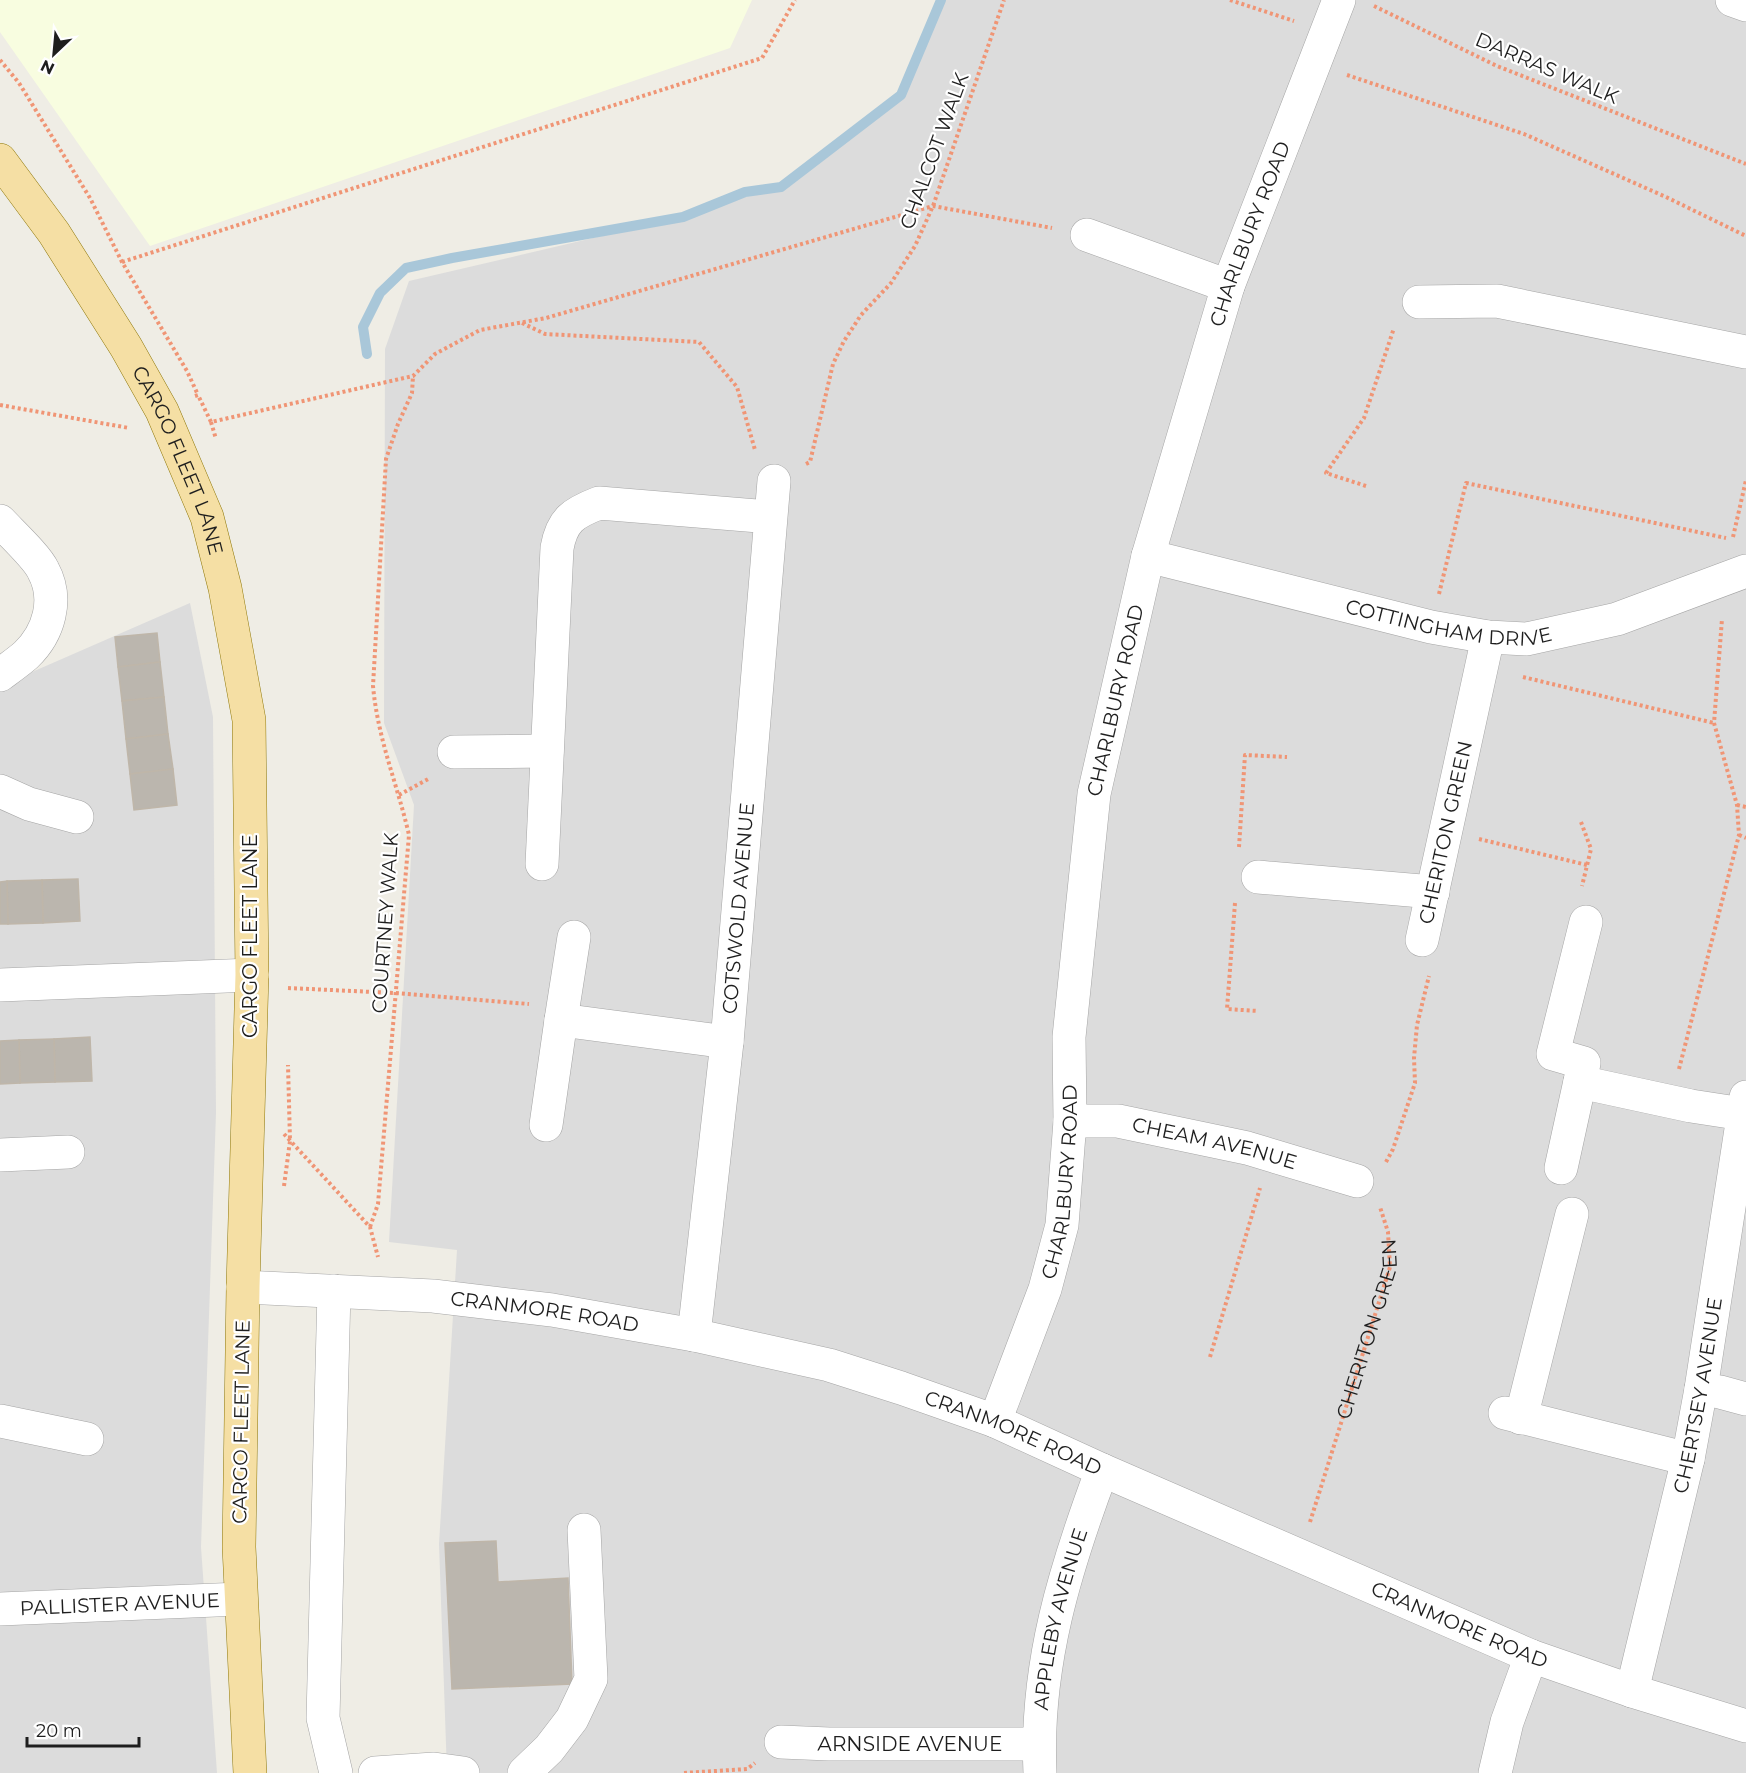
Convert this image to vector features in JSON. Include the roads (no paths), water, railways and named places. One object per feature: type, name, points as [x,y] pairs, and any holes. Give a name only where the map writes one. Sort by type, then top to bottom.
[{"type":"main road","name":"CARGO FLEET LANE","points":[[0,160],[54,233],[126,347],[162,411],[207,518],[225,588],[249,720],[252,981],[243,1287],[240,1599],[249,1773]]},
{"type":"street","points":[[1732,0],[1746,5]]},
{"type":"street","name":"CHARLBURY ROAD","points":[[995,1421],[1045,1289],[1062,1225],[1070,1120],[1069,1037],[1094,794],[1148,556],[1228,286],[1334,11]]},
{"type":"street","points":[[1087,235],[1228,286]]},
{"type":"street","points":[[1419,302],[1497,301],[1746,352]]},
{"type":"street","name":"COTSWOLD AVENUE","points":[[694,1335],[728,1042],[774,481]]},
{"type":"street","points":[[542,864],[557,548],[561,530],[577,512],[598,503],[770,517]]},
{"type":"street","points":[[0,521],[43,569],[51,593],[50,618],[39,637],[27,654],[0,675]]},
{"type":"street","name":"COTTINGHAM DRIVE","points":[[1148,556],[1431,627],[1485,652],[1527,639],[1617,619],[1736,576]]},
{"type":"street","name":"CHERITON GREEN","points":[[1422,940],[1485,652]]},
{"type":"street","points":[[454,752],[547,751]]},
{"type":"street","points":[[0,791],[29,804],[77,817]]},
{"type":"street","points":[[1258,877],[1433,892]]},
{"type":"street","points":[[1560,1168],[1584,1063],[1553,1054],[1586,922]]},
{"type":"street","points":[[546,1125],[574,937]]},
{"type":"street","points":[[0,985],[252,981]]},
{"type":"street","points":[[561,1020],[728,1042]]},
{"type":"street","points":[[1580,1082],[1671,1101],[1744,1105]]},
{"type":"street","name":"CHERTSEY AVENUE","points":[[1632,1691],[1688,1459],[1701,1389],[1744,1105]]},
{"type":"street","name":"CHEAM AVENUE","points":[[1070,1120],[1118,1120],[1270,1154],[1357,1180]]},
{"type":"street","points":[[0,1155],[68,1152]]},
{"type":"street","points":[[1572,1214],[1513,1416],[1688,1459]]},
{"type":"street","name":"CRANMORE ROAD","points":[[243,1287],[387,1293],[552,1310],[694,1335],[829,1365],[995,1421],[1102,1470],[1301,1554],[1531,1656],[1632,1691],[1746,1726]]},
{"type":"street","points":[[334,1291],[323,1718],[336,1773]]},
{"type":"street","points":[[1701,1389],[1746,1399]]},
{"type":"street","points":[[0,1421],[87,1438]]},
{"type":"street","name":"APPLEBY AVENUE","points":[[1039,1758],[1046,1655],[1058,1599],[1075,1543],[1102,1470]]},
{"type":"street","points":[[524,1773],[549,1749],[572,1719],[591,1680],[584,1530]]},
{"type":"street","name":"PALLISTER AVENUE","points":[[0,1609],[240,1599]]},
{"type":"street","points":[[1495,1773],[1507,1722],[1531,1656]]},
{"type":"street","name":"ARNSIDE AVENUE","points":[[781,1742],[829,1759],[1039,1758]]},
{"type":"street","points":[[375,1773],[434,1769],[463,1773]]},
{"type":"waterway","points":[[367,354],[363,327],[380,293],[406,268],[683,217],[745,192],[781,187],[901,95],[941,0]]}]
